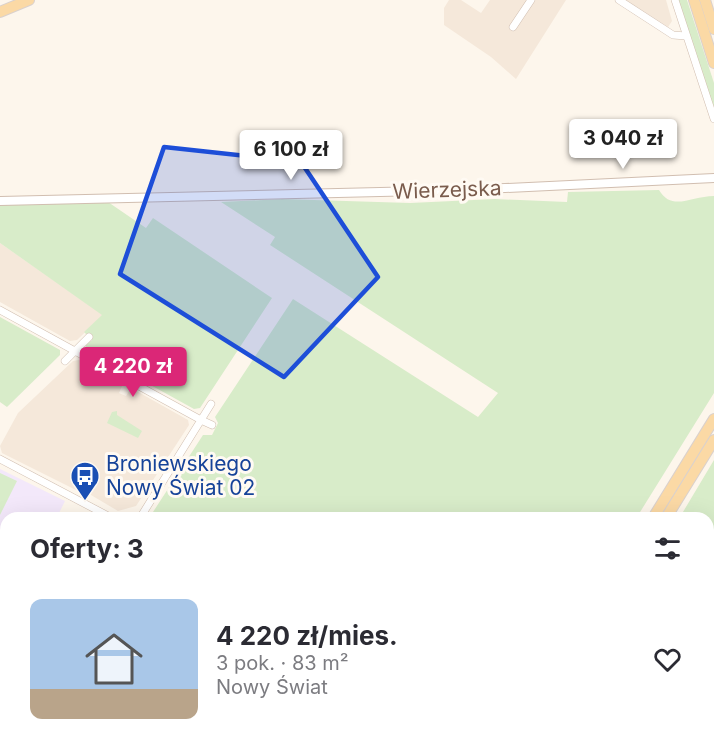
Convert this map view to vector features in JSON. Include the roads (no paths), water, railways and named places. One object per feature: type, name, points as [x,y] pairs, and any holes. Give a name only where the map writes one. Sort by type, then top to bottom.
[{"type":"main road","points":[[0,12],[29,0]]},
{"type":"main road","points":[[694,0],[714,63]]},
{"type":"main road","points":[[705,0],[714,28]]},
{"type":"main road","points":[[657,512],[714,419]]},
{"type":"main road","points":[[670,512],[714,440]]},
{"type":"street","points":[[513,27],[531,0]]},
{"type":"street","points":[[619,0],[673,35],[686,36]]},
{"type":"street","points":[[675,0],[714,119]]},
{"type":"street","name":"Wierzejska","points":[[0,201],[475,189],[714,178]]},
{"type":"street","points":[[0,310],[212,426]]},
{"type":"street","points":[[65,360],[89,337]]},
{"type":"street","points":[[144,512],[211,404]]},
{"type":"street","points":[[0,459],[101,512]]},
{"type":"place","name":"Broniewskiego Nowy Świat 02","points":[[85,502]]}]
